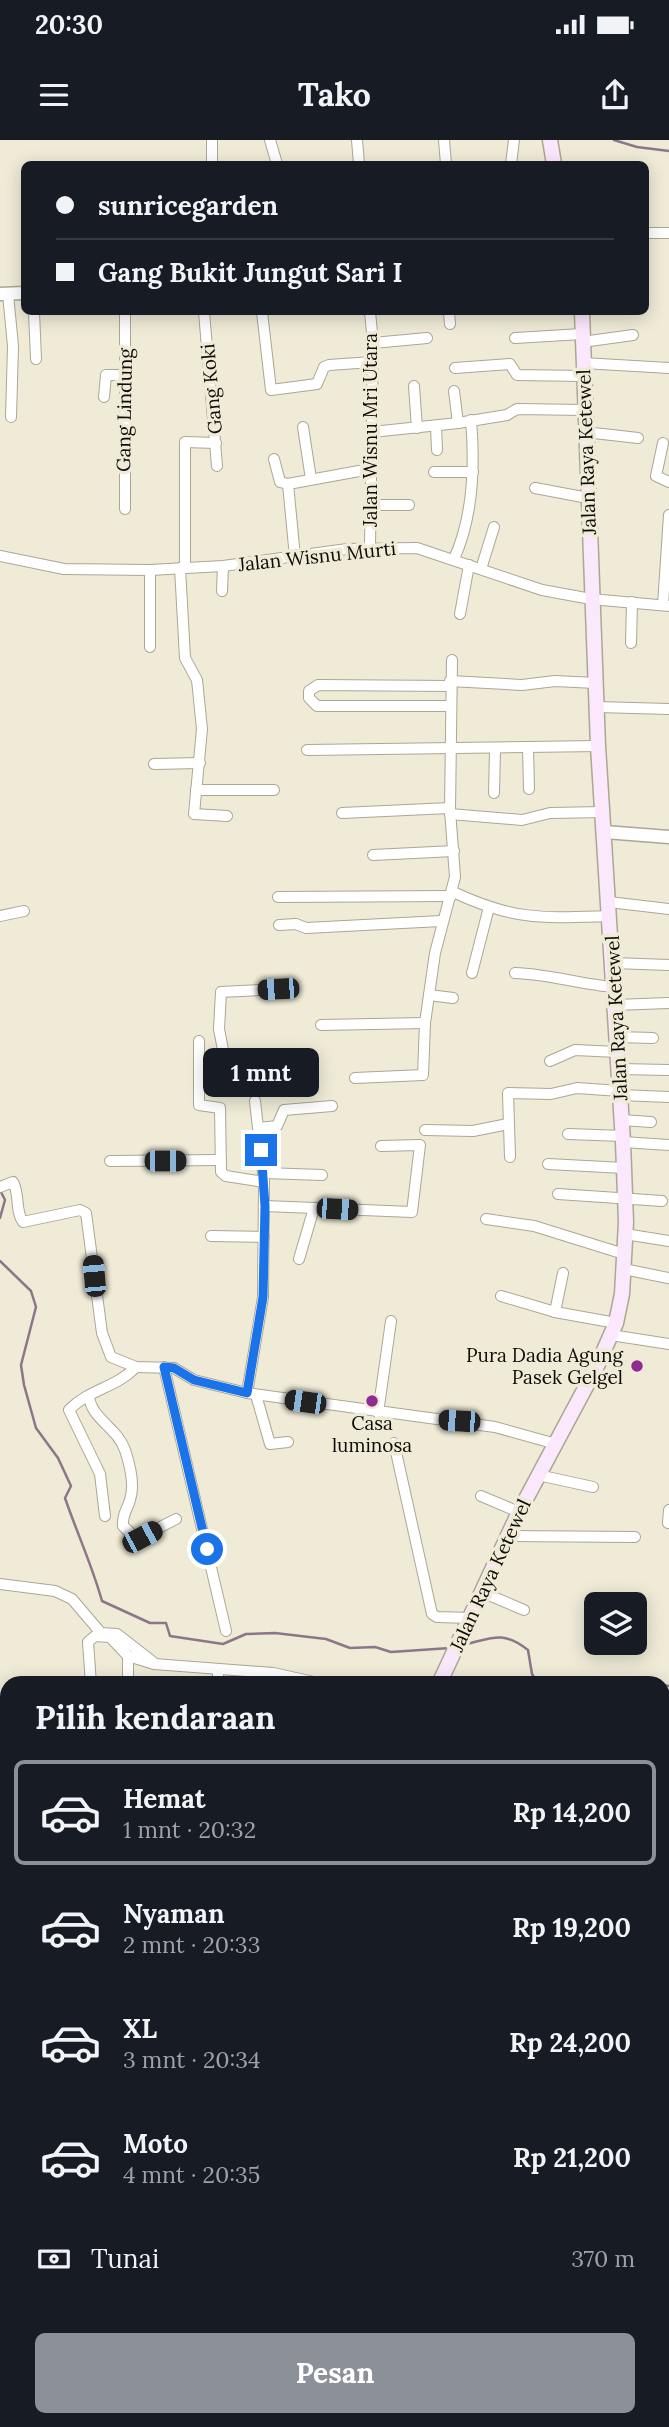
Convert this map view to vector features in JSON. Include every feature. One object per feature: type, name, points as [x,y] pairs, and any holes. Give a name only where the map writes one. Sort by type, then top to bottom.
[{"type":"main road","points":[[550,140],[554,161]]},
{"type":"main road","name":"Jalan Raya Ketewel","points":[[443,1676],[484,1593],[519,1511],[556,1444],[613,1329],[624,1262],[623,1139],[613,963],[597,707],[590,682],[591,599],[582,315]]},
{"type":"street","points":[[212,140],[212,161]]},
{"type":"street","points":[[270,140],[276,161]]},
{"type":"street","points":[[357,140],[359,161]]},
{"type":"street","points":[[444,140],[446,161]]},
{"type":"street","points":[[512,161],[514,140]]},
{"type":"street","points":[[649,233],[669,233]]},
{"type":"street","points":[[4,294],[13,346],[11,417]]},
{"type":"street","points":[[34,315],[36,359]]},
{"type":"street","name":"Gang Lindung","points":[[125,315],[125,509]]},
{"type":"street","name":"Gang Koki","points":[[204,315],[217,466]]},
{"type":"street","points":[[262,315],[268,387],[271,390],[317,384],[324,368],[329,365],[372,362]]},
{"type":"street","name":"Jalan Wisnu Mri Utara","points":[[370,315],[373,343],[370,548]]},
{"type":"street","points":[[449,315],[450,324]]},
{"type":"street","points":[[516,338],[634,335]]},
{"type":"street","points":[[373,343],[427,338]]},
{"type":"street","points":[[455,368],[510,364],[517,375],[583,369],[669,368]]},
{"type":"street","points":[[104,397],[106,374],[126,374]]},
{"type":"street","points":[[414,386],[417,428]]},
{"type":"street","points":[[454,391],[458,423]]},
{"type":"street","points":[[372,432],[509,415],[517,409],[585,410]]},
{"type":"street","points":[[454,559],[460,542],[473,472],[471,421]]},
{"type":"street","points":[[436,426],[437,450]]},
{"type":"street","points":[[303,427],[312,479]]},
{"type":"street","points":[[585,432],[638,439]]},
{"type":"street","points":[[216,443],[185,442],[182,568],[185,658],[197,681],[202,729],[194,814],[227,816]]},
{"type":"street","points":[[663,443],[656,476],[669,482]]},
{"type":"street","points":[[274,459],[280,482],[288,484],[370,469]]},
{"type":"street","points":[[434,472],[473,472]]},
{"type":"street","points":[[288,484],[295,557]]},
{"type":"street","points":[[535,488],[588,498]]},
{"type":"street","points":[[370,505],[409,505]]},
{"type":"street","points":[[666,605],[669,515]]},
{"type":"street","points":[[481,569],[494,527]]},
{"type":"street","name":"Jalan Wisnu Murti","points":[[0,556],[56,568],[150,570],[223,566],[370,548],[416,548],[534,588],[591,599],[666,605]]},
{"type":"street","points":[[460,614],[469,565]]},
{"type":"street","points":[[222,591],[223,566]]},
{"type":"street","points":[[150,570],[150,647]]},
{"type":"street","points":[[631,643],[632,602]]},
{"type":"street","points":[[355,1078],[423,1075],[429,995],[441,921],[452,894],[452,660]]},
{"type":"street","points":[[451,706],[317,706],[309,698],[309,691],[318,685],[522,685],[555,681],[590,682]]},
{"type":"street","points":[[597,707],[669,709]]},
{"type":"street","points":[[307,750],[450,751],[598,746]]},
{"type":"street","points":[[528,748],[529,789]]},
{"type":"street","points":[[494,793],[495,750]]},
{"type":"street","points":[[155,764],[200,763]]},
{"type":"street","points":[[196,790],[274,790]]},
{"type":"street","points":[[342,813],[450,811],[522,820],[550,813],[603,813]]},
{"type":"street","points":[[605,832],[669,837],[669,830]]},
{"type":"street","points":[[373,855],[454,852]]},
{"type":"street","points":[[278,897],[452,894],[526,918],[609,909],[669,909]]},
{"type":"street","points":[[472,973],[489,907]]},
{"type":"street","points":[[0,916],[24,911]]},
{"type":"street","points":[[279,925],[296,924],[306,928],[441,921]]},
{"type":"street","points":[[613,963],[669,965]]},
{"type":"street","points":[[514,973],[538,974],[576,984],[613,987]]},
{"type":"street","points":[[201,1084],[229,1081],[219,1029],[221,992],[278,989]]},
{"type":"street","points":[[429,995],[453,998]]},
{"type":"street","points":[[615,1005],[669,1003]]},
{"type":"street","points":[[321,1026],[425,1023]]},
{"type":"street","points":[[550,1061],[575,1050],[653,1038]]},
{"type":"street","points":[[199,1041],[200,1106],[220,1108],[221,1160],[224,1175],[264,1178],[322,1175]]},
{"type":"street","points":[[619,1069],[669,1070]]},
{"type":"street","points":[[510,1157],[506,1098],[509,1092],[551,1094],[577,1088],[669,1097]]},
{"type":"street","points":[[255,1101],[265,1206],[262,1305],[251,1394],[270,1444],[288,1442]]},
{"type":"street","points":[[259,1128],[276,1126],[279,1114],[284,1110],[332,1106]]},
{"type":"street","points":[[621,1120],[651,1122]]},
{"type":"street","points":[[425,1130],[473,1131],[508,1125]]},
{"type":"street","points":[[568,1134],[669,1146]]},
{"type":"street","points":[[265,1206],[412,1212],[420,1145],[381,1146]]},
{"type":"street","points":[[110,1161],[221,1160]]},
{"type":"street","points":[[548,1164],[624,1168]]},
{"type":"street","points":[[1,1187],[13,1182],[16,1186],[20,1219],[23,1222],[85,1211],[107,1350],[115,1360],[135,1367],[174,1368],[194,1380],[251,1394],[378,1413],[488,1425],[556,1444]]},
{"type":"street","points":[[558,1194],[625,1201],[662,1201]]},
{"type":"street","points":[[299,1259],[314,1208]]},
{"type":"street","points":[[485,1219],[534,1226],[668,1278]]},
{"type":"street","points":[[625,1234],[669,1241]]},
{"type":"street","points":[[211,1236],[264,1237]]},
{"type":"street","points":[[555,1312],[563,1273]]},
{"type":"street","points":[[501,1296],[669,1344]]},
{"type":"street","points":[[378,1413],[391,1321]]},
{"type":"street","points":[[105,1516],[100,1474],[69,1413],[72,1406],[106,1386],[118,1384],[135,1367]]},
{"type":"street","points":[[164,1367],[226,1631]]},
{"type":"street","points":[[89,1396],[93,1412],[108,1424],[125,1449],[132,1488],[129,1504],[123,1511],[123,1526],[137,1539],[176,1519]]},
{"type":"street","points":[[394,1443],[432,1614],[437,1617],[472,1618]]},
{"type":"street","points":[[538,1475],[593,1487]]},
{"type":"street","points":[[481,1496],[519,1511]]},
{"type":"street","points":[[668,1523],[669,1510]]},
{"type":"street","points":[[508,1536],[635,1537]]},
{"type":"street","points":[[0,1584],[42,1587],[72,1599],[101,1633],[117,1634],[154,1664]]},
{"type":"street","points":[[484,1593],[524,1610]]},
{"type":"street","points":[[91,1676],[89,1638],[110,1637],[128,1656],[154,1664],[287,1676]]},
{"type":"street","points":[[128,1656],[128,1676]]},
{"type":"street","points":[[218,1670],[218,1676]]},
{"type":"waterway","points":[[614,140],[637,147],[669,151]]},
{"type":"waterway","points":[[0,1190],[5,1200],[0,1218]]},
{"type":"waterway","points":[[0,1261],[31,1291],[36,1307],[21,1365],[24,1385],[36,1428],[58,1458],[71,1486],[65,1498],[102,1601],[150,1623],[166,1623],[170,1636],[223,1644],[246,1634],[275,1633],[326,1639],[350,1648],[375,1647],[391,1652],[450,1648]]},
{"type":"waterway","points":[[463,1645],[497,1637],[511,1640],[528,1650],[533,1676]]},
{"type":"place","name":"Pura Dadia Agung Pasek Gelgel","points":[[637,1366]]},
{"type":"place","name":"Casa luminosa","points":[[372,1401]]},
{"type":"route","points":[[207,1549],[164,1367],[174,1368],[194,1380],[247,1393],[263,1297],[265,1206],[261,1150]]}]
